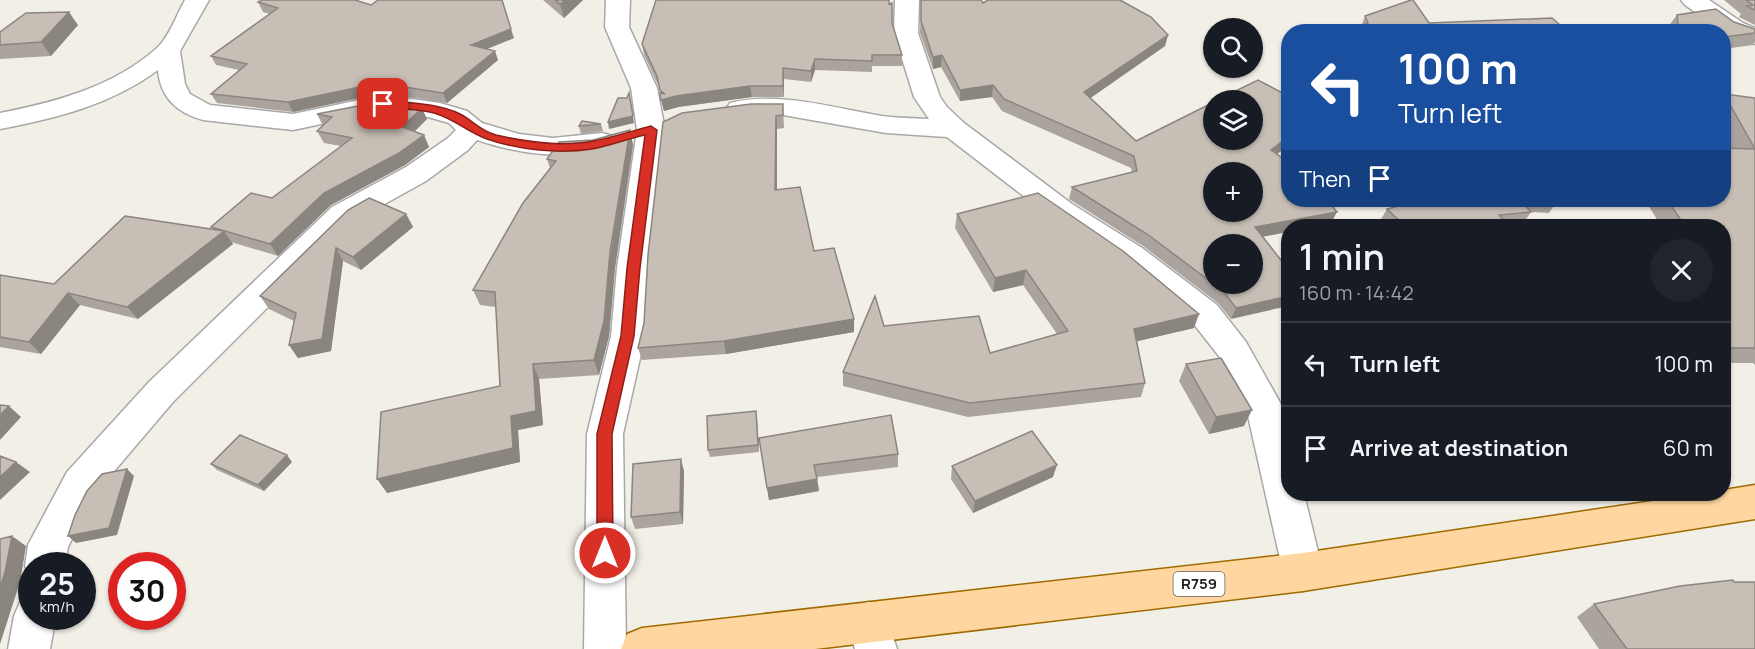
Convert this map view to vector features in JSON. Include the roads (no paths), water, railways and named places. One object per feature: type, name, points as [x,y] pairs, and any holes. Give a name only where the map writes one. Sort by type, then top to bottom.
[{"type":"main road","name":"R759","points":[[642,649],[872,635],[1303,572],[1755,502]]},
{"type":"street","points":[[0,121],[56,110],[91,99],[129,79],[168,51],[197,0]]},
{"type":"street","points":[[605,649],[605,434],[627,336],[633,268],[665,123],[644,88],[617,27],[618,0]]},
{"type":"street","points":[[907,0],[906,33],[927,98],[938,113],[954,129],[1062,211],[1131,256],[1205,314],[1234,351],[1264,406],[1281,478]]},
{"type":"street","points":[[1693,0],[1728,24]]},
{"type":"street","points":[[1731,26],[1755,37]]},
{"type":"street","points":[[168,51],[172,84],[180,99],[202,112],[293,122],[348,109],[383,104],[431,109],[458,117],[472,129],[491,137],[523,144],[563,147],[592,145],[665,123]]},
{"type":"street","points":[[711,114],[752,107],[783,107],[886,125],[954,129]]},
{"type":"street","points":[[47,552],[48,545],[80,484],[161,392],[343,214],[416,174],[458,144],[472,129]]},
{"type":"street","points":[[1286,501],[1303,572]]},
{"type":"street","points":[[29,649],[32,630]]}]
